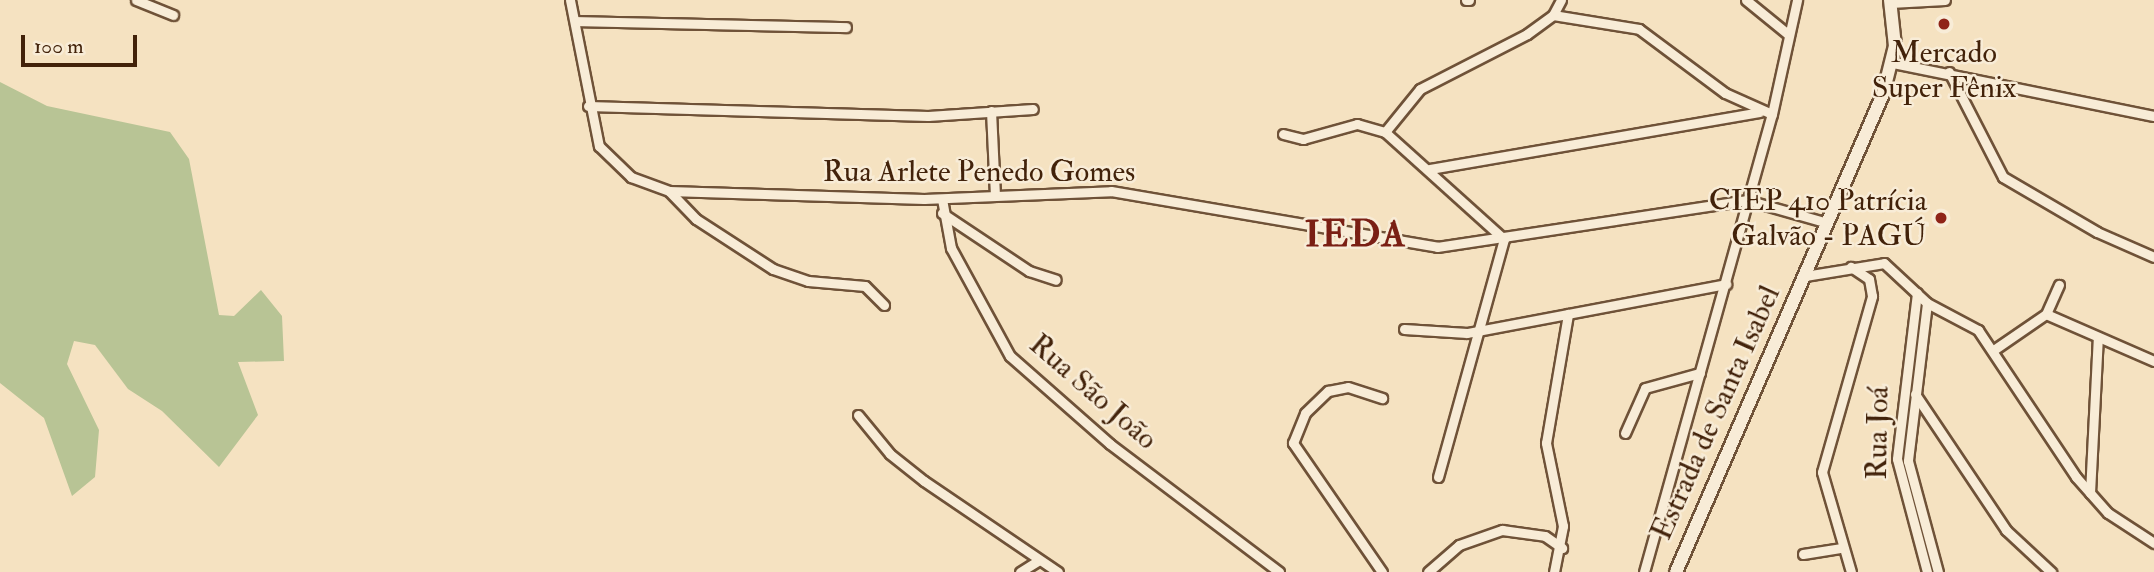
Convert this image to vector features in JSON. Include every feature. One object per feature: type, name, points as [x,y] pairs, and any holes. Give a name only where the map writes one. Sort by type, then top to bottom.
[{"type":"main road","name":"Estrada de Santa Isabel","points":[[1676,572],[1828,223],[1893,63],[1890,1]]},
{"type":"street","points":[[136,0],[173,15]]},
{"type":"street","name":"Rua Arlete Penedo Gomes","points":[[570,0],[577,21],[588,106],[608,160],[631,177],[669,191],[942,199],[1111,191],[1419,245],[1504,239],[1747,200],[1828,223]]},
{"type":"street","points":[[1385,132],[1420,89],[1553,15],[1561,0]]},
{"type":"street","points":[[1746,0],[1789,35]]},
{"type":"street","points":[[1644,572],[1772,114],[1797,0]]},
{"type":"street","points":[[1890,1],[1945,0]]},
{"type":"street","points":[[1553,15],[1639,29],[1759,111],[1772,114]]},
{"type":"street","points":[[577,21],[846,27]]},
{"type":"street","points":[[1893,63],[1949,72],[2154,116]]},
{"type":"street","points":[[1949,72],[2003,177],[2097,232],[2154,257]]},
{"type":"street","points":[[588,106],[891,116],[1033,109]]},
{"type":"street","points":[[991,111],[995,195]]},
{"type":"street","points":[[1430,169],[1759,111]]},
{"type":"street","points":[[1283,134],[1303,139],[1357,124],[1385,132],[1430,169],[1504,239],[1483,331],[1438,477]]},
{"type":"street","points":[[669,191],[696,219],[773,269],[808,281],[865,286],[884,305]]},
{"type":"street","name":"Rua São João","points":[[942,199],[942,213],[951,248],[1024,372],[1279,572]]},
{"type":"street","points":[[942,213],[1029,271],[1056,280]]},
{"type":"street","points":[[1805,276],[1884,263],[1927,303],[1978,330],[1995,349],[2090,493],[2154,543]]},
{"type":"street","points":[[1851,267],[1868,279],[1872,296],[1823,458],[1822,486],[1839,548],[1851,572]]},
{"type":"street","points":[[1404,329],[1483,331],[1726,284]]},
{"type":"street","points":[[1995,349],[2046,314],[2059,285]]},
{"type":"street","name":"Rua Joá","points":[[1917,293],[1915,394],[1908,461],[1938,572]]},
{"type":"street","name":"Rua Joá","points":[[1927,303],[1916,334],[1897,458],[1927,572]]},
{"type":"street","points":[[1554,572],[1562,548],[1546,443],[1568,314]]},
{"type":"street","points":[[2046,314],[2154,361]]},
{"type":"street","points":[[2090,493],[2098,337]]},
{"type":"street","points":[[1625,433],[1645,388],[1700,373]]},
{"type":"street","points":[[1382,398],[1348,387],[1328,391],[1305,413],[1293,443],[1299,460],[1382,572]]},
{"type":"street","points":[[1915,394],[2006,530],[2050,572]]},
{"type":"street","points":[[858,415],[890,454],[1058,572]]},
{"type":"street","points":[[1428,572],[1468,540],[1502,530],[1545,536],[1562,548]]},
{"type":"street","points":[[1803,554],[1839,548]]},
{"type":"street","points":[[1020,572],[1039,560]]},
{"type":"green space","points":[[0,82],[47,106],[170,132],[189,159],[219,315],[234,316],[261,290],[282,316],[284,361],[238,362],[258,415],[219,467],[162,411],[128,389],[95,345],[74,341],[67,364],[99,430],[95,477],[72,496],[44,418],[0,383]]},
{"type":"waterway","points":[[1902,454],[1904,468]]},
{"type":"place","name":"Mercado Super Fênix","points":[[1944,24]]},
{"type":"place","name":"CIEP 410 Patrícia Galvão - PAGÚ","points":[[1941,218]]},
{"type":"district","name":"IEDA","points":[[1356,235]]}]
